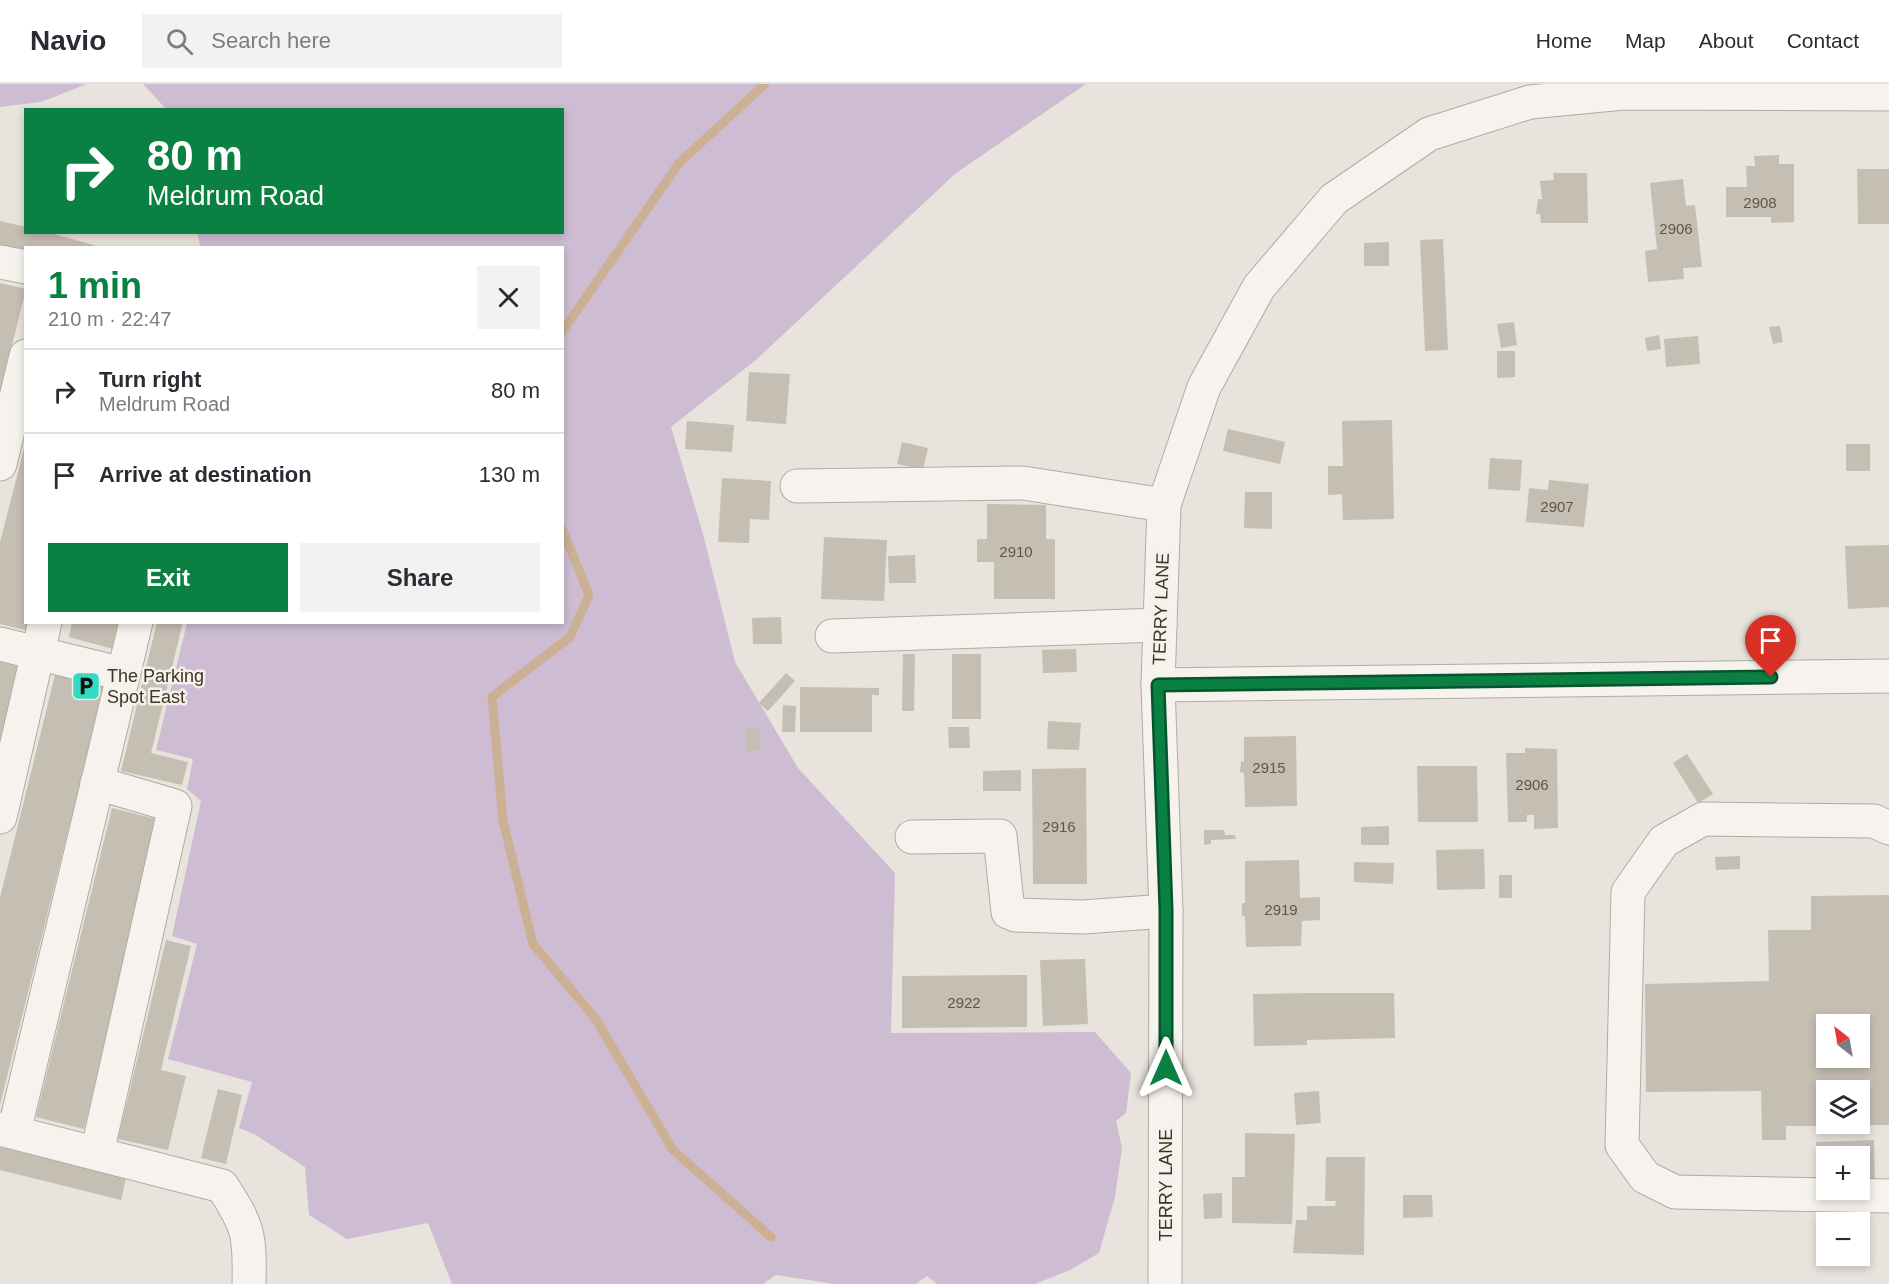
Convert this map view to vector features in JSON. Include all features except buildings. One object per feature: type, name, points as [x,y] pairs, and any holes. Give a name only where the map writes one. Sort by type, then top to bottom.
[{"type":"street","name":"TERRY LANE","points":[[1165,1284],[1166,910],[1158,685],[1164,505],[1204,387],[1259,286],[1334,199],[1429,134],[1530,102],[1623,93],[1889,94]]},
{"type":"street","points":[[0,262],[24,267]]},
{"type":"street","points":[[0,464],[24,364]]},
{"type":"street","points":[[797,486],[1023,483],[1164,505]]},
{"type":"street","points":[[136,624],[97,783],[7,1130],[222,1186],[241,1214],[250,1241],[249,1284]]},
{"type":"street","points":[[832,636],[1160,625]]},
{"type":"street","points":[[0,644],[42,638],[123,674]]},
{"type":"street","points":[[0,817],[42,638]]},
{"type":"street","points":[[1158,685],[1889,676]]},
{"type":"street","points":[[97,783],[175,806],[97,1153]]},
{"type":"street","points":[[1889,828],[1874,821],[1703,819],[1665,841],[1628,892],[1622,1145],[1645,1177],[1675,1192],[1889,1196]]},
{"type":"street","points":[[912,837],[1000,836],[1008,912],[1016,915],[1083,917],[1166,910]]},
{"type":"shaded area","points":[[0,84],[87,84],[41,102],[0,107]]},
{"type":"shaded area","points":[[143,84],[1086,84],[956,173],[757,359],[671,427],[703,534],[735,662],[798,768],[895,873],[891,1033],[1095,1032],[1131,1073],[1126,1113],[1116,1121],[1122,1148],[1115,1197],[1099,1253],[1070,1270],[1035,1284],[937,1284],[927,1276],[916,1284],[834,1284],[776,1275],[763,1284],[452,1284],[428,1223],[347,1239],[309,1215],[305,1167],[254,1134],[239,1128],[252,1082],[168,1059],[197,944],[172,936],[201,801],[187,789],[193,759],[156,750],[187,624],[564,624],[564,246],[200,246],[197,234],[564,234],[564,108],[165,108]]},
{"type":"waterway","points":[[564,329],[679,163],[765,84]]},
{"type":"waterway","points":[[564,534],[589,595],[570,637],[492,697],[503,821],[533,944],[595,1018],[673,1150],[771,1237]]},
{"type":"place","name":"The Parking Spot East","points":[[86,686]]},
{"type":"route","points":[[1166,1068],[1166,910],[1158,685],[1771,677]]}]
